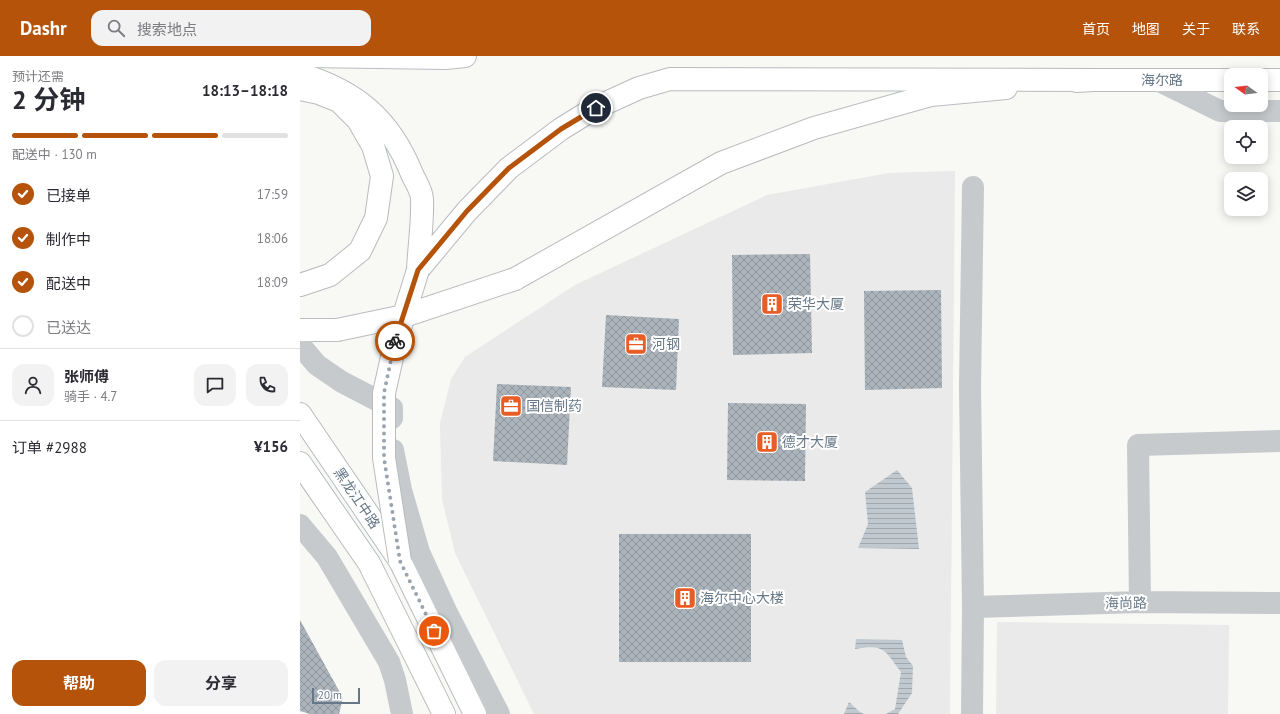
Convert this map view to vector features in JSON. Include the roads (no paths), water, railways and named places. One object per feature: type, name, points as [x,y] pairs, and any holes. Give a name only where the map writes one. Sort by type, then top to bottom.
[{"type":"main road","points":[[307,56],[446,58],[465,56]]},
{"type":"main road","points":[[300,74],[322,80],[345,92],[373,112],[391,133],[410,167],[422,198],[418,270],[395,344],[384,393],[384,458],[400,561]]},
{"type":"main road","points":[[418,270],[467,211],[514,164],[561,129],[596,108],[639,88],[670,79],[1094,80]]},
{"type":"main road","points":[[300,330],[336,330],[404,316],[515,279],[721,163],[814,128],[931,95],[1094,80]]},
{"type":"main road","name":"海尔路","points":[[1094,80],[1224,80]]},
{"type":"main road","points":[[1268,80],[1280,80]]},
{"type":"main road","points":[[300,89],[319,93],[339,101],[358,120],[373,146],[382,176],[376,218],[360,251],[330,275],[300,285]]},
{"type":"main road","name":"黑龙江中路","points":[[300,414],[400,561],[475,714]]},
{"type":"main road","name":"黑龙江中路","points":[[300,463],[369,563],[444,714]]},
{"type":"main road","points":[[300,488],[369,563]]},
{"type":"street","points":[[1157,80],[1220,111],[1280,111]]},
{"type":"street","points":[[972,714],[973,607],[970,387],[973,186]]},
{"type":"street","points":[[300,345],[317,365],[342,382],[392,408],[394,454],[401,490],[419,552],[446,611],[499,714]]},
{"type":"street","points":[[1140,602],[1138,445],[1280,441]]},
{"type":"street","points":[[300,525],[327,557],[389,662],[402,714]]},
{"type":"street","name":"海尚路","points":[[973,607],[1140,602],[1280,603]]},
{"type":"place","name":"荣华大厦","points":[[772,304]]},
{"type":"place","name":"河钢","points":[[636,344]]},
{"type":"place","name":"国信制药","points":[[511,406]]},
{"type":"place","name":"德才大厦","points":[[767,442]]},
{"type":"place","name":"海尔中心大楼","points":[[685,598]]}]
